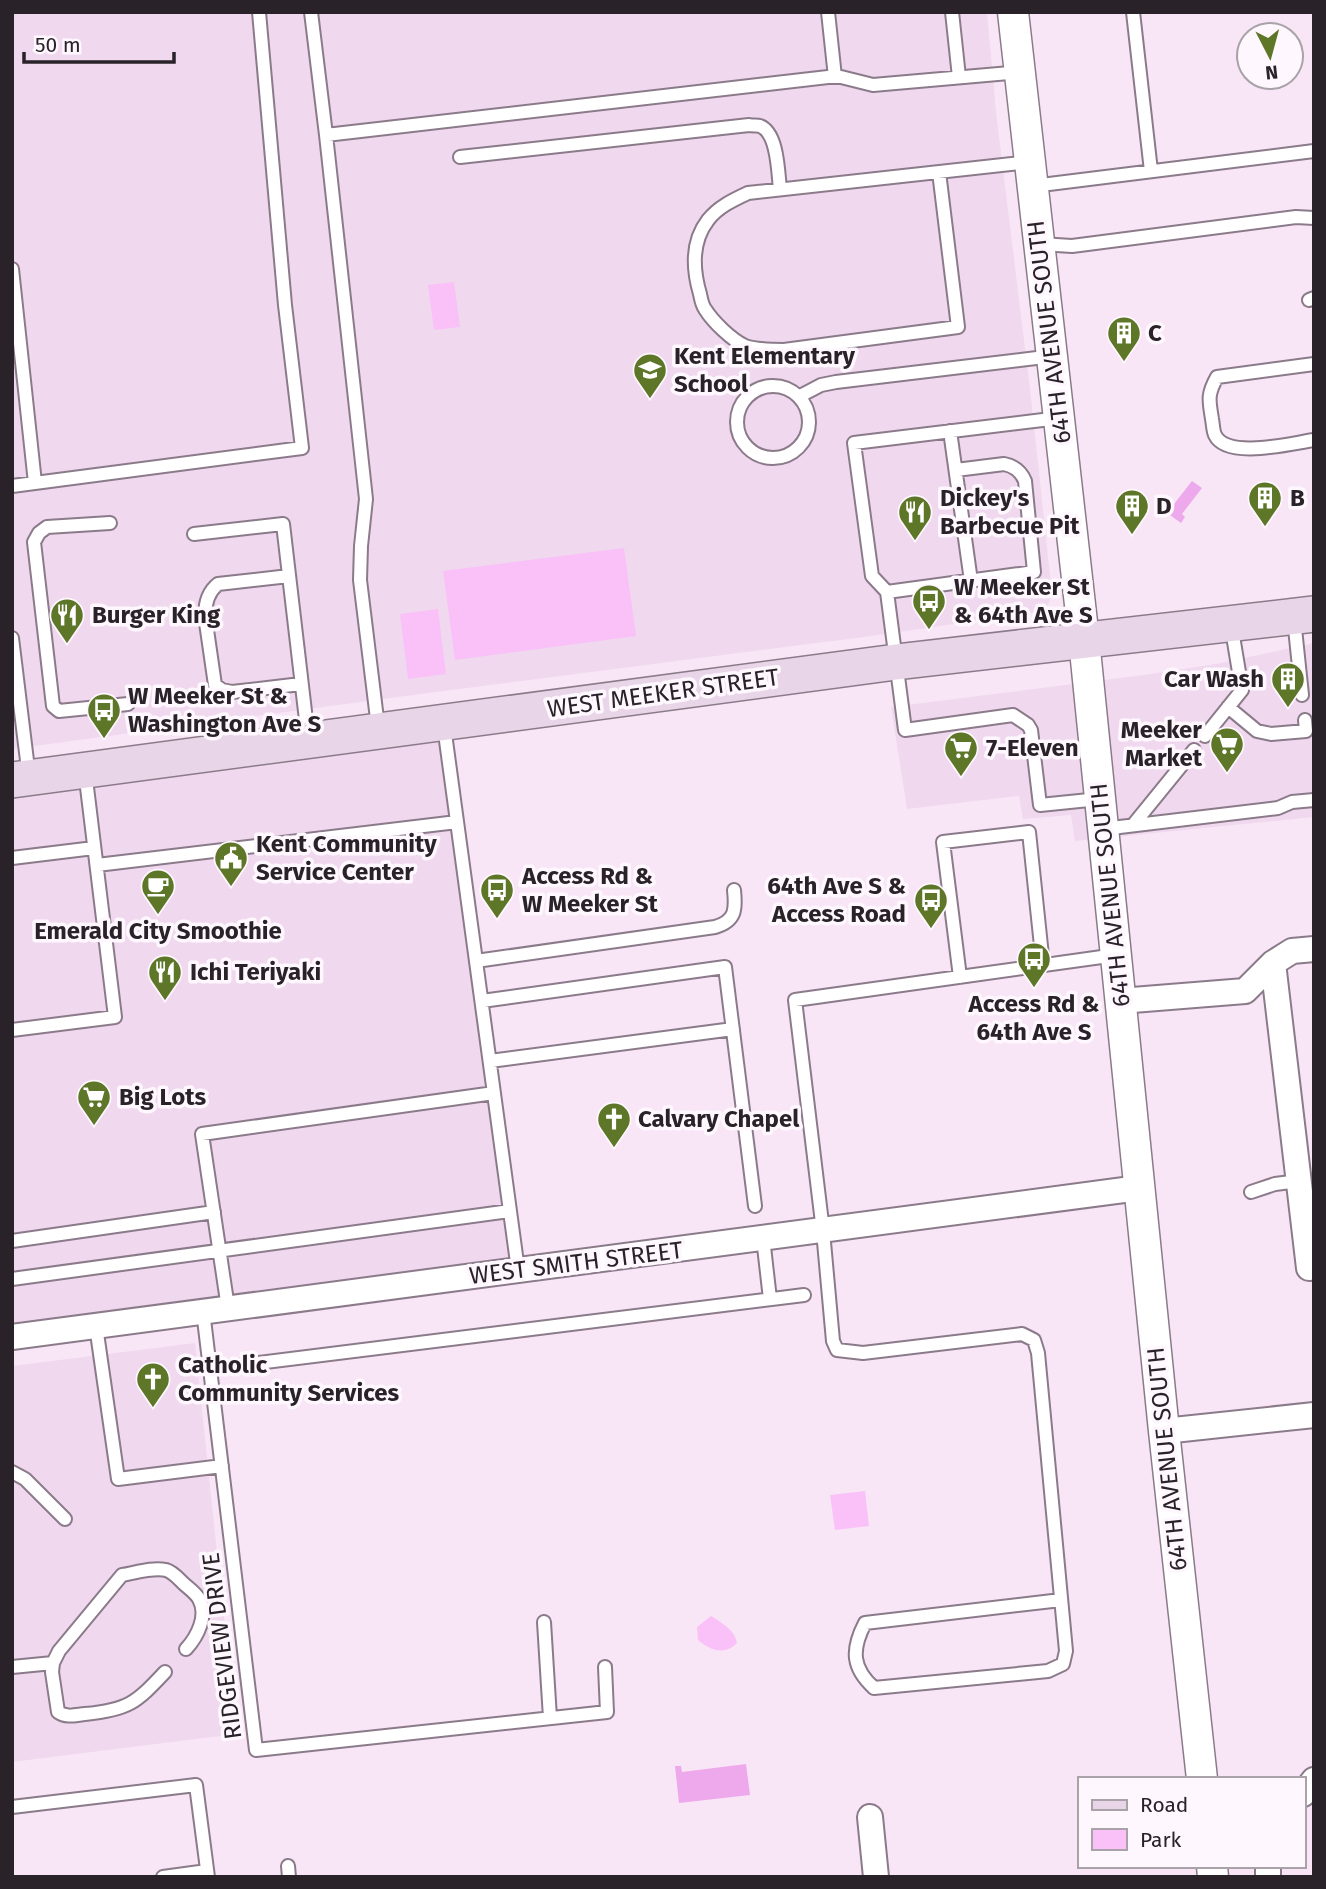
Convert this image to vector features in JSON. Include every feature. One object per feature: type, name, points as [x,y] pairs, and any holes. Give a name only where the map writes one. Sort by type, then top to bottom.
[{"type":"main road","name":"WEST MEEKER STREET","points":[[21,779],[896,662],[1304,615]]},
{"type":"street","name":"64TH AVENUE SOUTH","points":[[1013,12],[1084,640],[1202,1777]]},
{"type":"street","points":[[1121,1001],[1245,991],[1273,963],[1292,951],[1314,949]]},
{"type":"street","points":[[1273,963],[1305,1189],[1310,1268]]},
{"type":"street","name":"WEST SMITH STREET","points":[[12,1337],[1139,1188]]},
{"type":"street","points":[[1164,1431],[1314,1415]]},
{"type":"street","points":[[870,1817],[876,1877]]},
{"type":"lane","points":[[12,486],[302,448],[285,306],[259,12]]},
{"type":"lane","points":[[312,12],[366,499],[360,580],[378,731]]},
{"type":"lane","points":[[828,12],[835,77]]},
{"type":"lane","points":[[952,12],[959,76]]},
{"type":"lane","points":[[1133,12],[1151,171]]},
{"type":"lane","points":[[326,135],[835,77],[873,85],[1020,72]]},
{"type":"lane","points":[[460,158],[749,125],[761,127],[773,141],[780,189]]},
{"type":"lane","points":[[939,172],[957,327],[784,350],[766,349],[745,346],[722,330],[704,308],[695,278],[694,257],[700,235],[708,220],[727,203],[748,192],[939,172],[1031,174],[1151,171],[1314,151]]},
{"type":"lane","points":[[1039,244],[1072,246],[1296,217],[1314,218]]},
{"type":"lane","points":[[12,269],[15,318],[35,483]]},
{"type":"lane","points":[[800,396],[821,384],[1053,356]]},
{"type":"lane","points":[[1314,364],[1217,377],[1208,397],[1215,435],[1222,443],[1244,449],[1314,440]]},
{"type":"lane","points":[[767,386],[790,389],[800,396],[807,406],[810,418],[809,431],[796,451],[785,457],[772,459],[750,450],[737,430],[740,407],[746,397],[767,386]]},
{"type":"lane","points":[[1059,418],[854,443],[872,576],[887,592],[905,730],[1013,715],[1031,730],[1040,805],[1100,799]]},
{"type":"lane","points":[[950,431],[971,581]]},
{"type":"lane","points":[[887,592],[1034,572],[1025,481],[1019,471],[1004,464],[956,471]]},
{"type":"lane","points":[[110,523],[47,527],[39,533],[34,542],[53,706],[59,711],[128,704]]},
{"type":"lane","points":[[194,534],[283,524],[308,741]]},
{"type":"lane","points":[[289,576],[218,584],[208,597],[205,616],[215,685],[222,690],[232,692],[302,684]]},
{"type":"lane","points":[[1302,695],[1304,615]]},
{"type":"lane","points":[[1205,736],[1242,690],[1231,624]]},
{"type":"lane","points":[[12,638],[21,779]]},
{"type":"lane","points":[[1228,707],[1257,731],[1271,734],[1306,731],[1305,720]]},
{"type":"lane","points":[[444,722],[518,1270]]},
{"type":"lane","points":[[1133,825],[1194,750]]},
{"type":"lane","points":[[12,1030],[115,1017],[85,770]]},
{"type":"lane","points":[[1103,829],[1278,808],[1292,802],[1314,800]]},
{"type":"lane","points":[[97,865],[457,822]]},
{"type":"lane","points":[[960,977],[943,842],[1028,832],[1043,965]]},
{"type":"lane","points":[[12,858],[94,848]]},
{"type":"lane","points":[[476,961],[726,924],[732,918],[736,906],[734,890]]},
{"type":"lane","points":[[1061,1600],[865,1623],[857,1639],[856,1658],[863,1678],[874,1688],[1048,1671],[1063,1664],[1066,1651],[1038,1353],[1034,1340],[1023,1334],[863,1353],[837,1350],[833,1341],[823,1230],[794,1000],[1116,956]]},
{"type":"lane","points":[[482,1001],[725,967],[755,1206]]},
{"type":"lane","points":[[490,1061],[733,1029]]},
{"type":"lane","points":[[228,1308],[202,1133],[494,1093]]},
{"type":"lane","points":[[1251,1192],[1275,1184],[1305,1189]]},
{"type":"lane","points":[[12,1241],[214,1212]]},
{"type":"lane","points":[[12,1279],[510,1212]]},
{"type":"lane","points":[[763,1238],[770,1299]]},
{"type":"lane","points":[[210,1369],[804,1295]]},
{"type":"lane","name":"RIDGEVIEW DRIVE","points":[[203,1311],[256,1750],[607,1712],[605,1667]]},
{"type":"lane","points":[[96,1326],[118,1479],[222,1466]]},
{"type":"lane","points":[[12,1472],[25,1479],[65,1519]]},
{"type":"lane","points":[[165,1672],[140,1698],[128,1705],[106,1712],[66,1716],[58,1712],[53,1662],[122,1574],[165,1570],[194,1592],[200,1600],[202,1619],[194,1641],[186,1649]]},
{"type":"lane","points":[[544,1622],[550,1718]]},
{"type":"lane","points":[[12,1667],[53,1662]]},
{"type":"lane","points":[[12,1807],[196,1785],[208,1874],[163,1877]]},
{"type":"shaded area","points":[[12,12],[987,12],[996,112],[1052,593],[1049,603],[1037,612],[864,637],[12,749]]},
{"type":"shaded area","points":[[1192,481],[1202,488],[1182,514],[1185,517],[1181,523],[1167,513]]},
{"type":"shaded area","points":[[1314,643],[1314,817],[1075,841],[1071,815],[1023,819],[1019,796],[907,809],[891,707],[1151,674],[1216,664]]},
{"type":"shaded area","points":[[444,722],[518,1270],[12,1337],[12,780]]},
{"type":"shaded area","points":[[195,1343],[236,1734],[12,1762],[12,1366]]},
{"type":"shaded area","points":[[746,1764],[750,1795],[679,1803],[675,1766],[681,1766],[682,1772]]},
{"type":"green space","points":[[454,282],[460,327],[434,330],[428,285]]},
{"type":"green space","points":[[624,548],[636,636],[455,660],[443,571]]},
{"type":"green space","points":[[438,609],[446,674],[408,679],[400,614]]},
{"type":"green space","points":[[865,1491],[869,1526],[835,1530],[830,1495]]},
{"type":"green space","points":[[711,1616],[727,1627],[737,1643],[727,1649],[717,1650],[698,1640],[697,1627]]},
{"type":"place","name":"C","points":[[1124,363]]},
{"type":"place","name":"Kent Elementary School","points":[[650,400]]},
{"type":"place","name":"B","points":[[1265,528]]},
{"type":"place","name":"D","points":[[1132,536]]},
{"type":"place","name":"Dickey's Barbecue Pit","points":[[915,542]]},
{"type":"place","name":"W Meeker St & 64th Ave S","points":[[929,631]]},
{"type":"place","name":"Burger King","points":[[67,645]]},
{"type":"place","name":"Car Wash","points":[[1288,709]]},
{"type":"place","name":"W Meeker St & Washington Ave S","points":[[104,740]]},
{"type":"place","name":"Meeker Market","points":[[1227,774]]},
{"type":"place","name":"7-Eleven","points":[[961,778]]},
{"type":"place","name":"Kent Community Service Center","points":[[231,888]]},
{"type":"place","name":"Emerald City Smoothie","points":[[158,916]]},
{"type":"place","name":"Access Rd & W Meeker St","points":[[497,920]]},
{"type":"place","name":"64th Ave S & Access Road","points":[[931,930]]},
{"type":"place","name":"Access Rd & 64th Ave S","points":[[1034,989]]},
{"type":"place","name":"Ichi Teriyaki","points":[[165,1002]]},
{"type":"place","name":"Big Lots","points":[[94,1127]]},
{"type":"place","name":"Calvary Chapel","points":[[614,1149]]},
{"type":"place","name":"Catholic Community Services","points":[[153,1409]]}]
